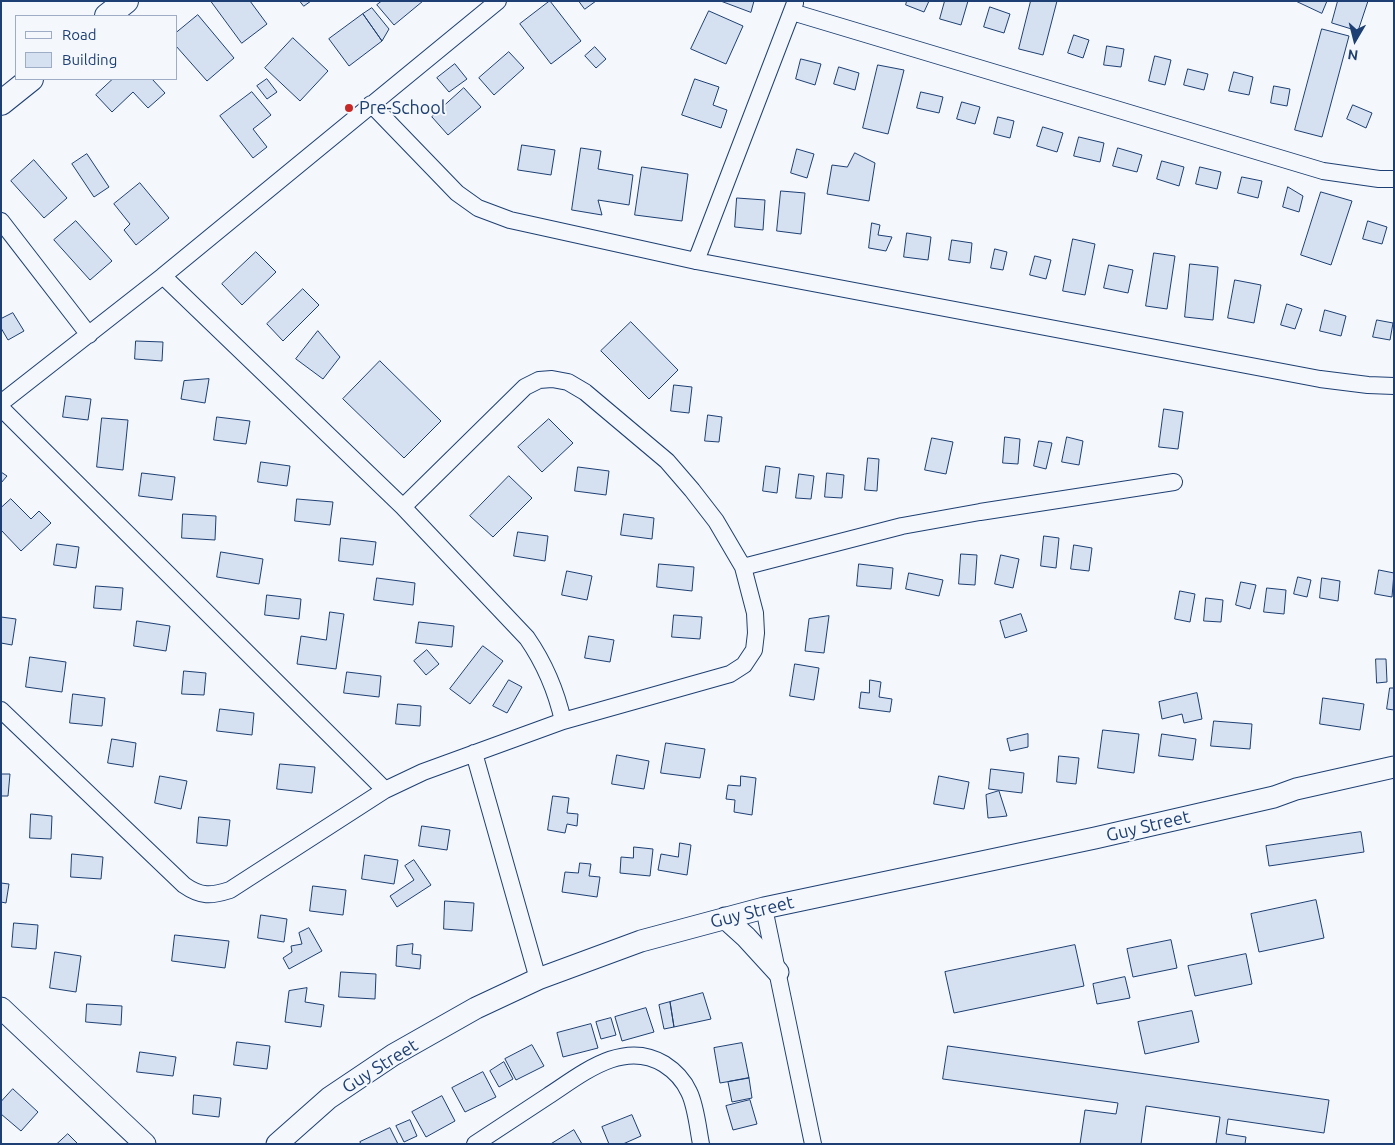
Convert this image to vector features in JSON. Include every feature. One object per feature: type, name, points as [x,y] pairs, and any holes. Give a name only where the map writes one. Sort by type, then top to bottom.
[{"type":"main road","points":[[108,15],[126,1]]},
{"type":"main road","points":[[1,103],[30,80]]},
{"type":"street","points":[[1,403],[162,276],[498,1]]},
{"type":"street","points":[[696,261],[794,7],[1323,171],[1379,179],[1394,179]]},
{"type":"street","points":[[371,104],[457,193],[478,208],[510,220],[696,261],[1320,379],[1368,386],[1394,386]]},
{"type":"street","points":[[1,221],[89,335]]},
{"type":"street","points":[[162,276],[402,507],[528,638],[549,674],[563,721]]},
{"type":"street","points":[[1,710],[184,885],[194,892],[211,894],[230,890],[385,790],[423,772],[563,721],[730,674],[744,665],[754,650],[756,633],[755,613],[743,567],[716,521],[667,461],[585,392],[568,382],[552,379],[539,380],[525,387],[402,507]]},
{"type":"street","points":[[1,408],[385,790]]},
{"type":"street","points":[[743,567],[902,526],[1174,482]]},
{"type":"street","points":[[474,753],[538,979]]},
{"type":"street","name":"Guy Street","points":[[277,1144],[329,1098],[393,1056],[476,1008],[538,979],[641,941],[764,908],[1085,840],[1274,797],[1296,789],[1394,768]]},
{"type":"street","name":"Guy Street","points":[[1274,797],[1300,799],[1394,782]]},
{"type":"street","points":[[764,908],[813,1144]]},
{"type":"street","points":[[725,918],[746,937],[778,972]]},
{"type":"street","points":[[1,1008],[145,1142]]},
{"type":"street","points":[[475,1144],[597,1064],[622,1056],[645,1055],[658,1060],[670,1068],[683,1082],[690,1094],[701,1144]]},
{"type":"building","points":[[211,1],[250,1],[267,24],[242,43]]},
{"type":"building","points":[[300,1],[311,1],[304,6]]},
{"type":"building","points":[[382,1],[423,1],[394,25],[377,5]]},
{"type":"building","points":[[550,1],[581,41],[551,64],[520,24]]},
{"type":"building","points":[[579,1],[596,1],[585,9]]},
{"type":"building","points":[[721,1],[754,1],[751,12]]},
{"type":"building","points":[[907,1],[929,1],[924,12],[906,5]]},
{"type":"building","points":[[945,1],[968,1],[961,25],[940,19]]},
{"type":"building","points":[[1031,1],[1057,1],[1043,55],[1019,49]]},
{"type":"building","points":[[1296,1],[1327,1],[1322,13]]},
{"type":"building","points":[[1338,1],[1368,1],[1358,31],[1332,23]]},
{"type":"building","points":[[990,7],[1010,14],[1004,33],[984,27]]},
{"type":"building","points":[[372,8],[389,29],[382,41],[363,14]]},
{"type":"building","points":[[709,11],[743,26],[726,64],[691,49]]},
{"type":"building","points":[[363,14],[382,41],[349,66],[329,39]]},
{"type":"building","points":[[198,15],[234,58],[207,81],[178,48],[178,31]]},
{"type":"building","points":[[1322,29],[1349,36],[1322,137],[1295,130]]},
{"type":"building","points":[[1074,35],[1089,40],[1083,58],[1068,53]]},
{"type":"building","points":[[293,38],[328,71],[300,101],[265,68]]},
{"type":"building","points":[[1107,46],[1124,49],[1121,67],[1104,65]]},
{"type":"building","points":[[595,47],[606,59],[596,68],[585,56]]},
{"type":"building","points":[[509,52],[524,68],[494,95],[479,78]]},
{"type":"building","points":[[1155,56],[1171,60],[1165,85],[1149,81]]},
{"type":"building","points":[[801,59],[821,64],[815,85],[796,79]]},
{"type":"building","points":[[455,64],[467,79],[449,92],[437,78]]},
{"type":"building","points":[[878,65],[904,70],[888,134],[863,128]]},
{"type":"building","points":[[839,67],[859,73],[855,90],[834,84]]},
{"type":"building","points":[[1188,69],[1208,74],[1204,90],[1184,85]]},
{"type":"building","points":[[1234,72],[1253,77],[1249,95],[1229,91]]},
{"type":"building","points":[[267,79],[277,92],[267,99],[257,86]]},
{"type":"building","points":[[695,79],[719,87],[713,105],[727,110],[721,128],[682,115]]},
{"type":"building","points":[[112,80],[153,80],[165,93],[148,108],[133,92],[112,112],[96,95]]},
{"type":"building","points":[[1274,86],[1290,89],[1287,106],[1271,103]]},
{"type":"building","points":[[464,88],[481,107],[448,135],[432,117]]},
{"type":"building","points":[[252,92],[271,115],[253,129],[267,147],[253,158],[220,116]]},
{"type":"building","points":[[921,92],[943,97],[939,113],[917,108]]},
{"type":"building","points":[[962,102],[980,107],[975,124],[957,119]]},
{"type":"building","points":[[1353,105],[1372,113],[1366,128],[1347,119]]},
{"type":"building","points":[[998,117],[1014,121],[1010,138],[994,134]]},
{"type":"building","points":[[1043,127],[1063,133],[1057,152],[1037,146]]},
{"type":"building","points":[[1079,137],[1104,143],[1100,162],[1074,156]]},
{"type":"building","points":[[522,145],[555,150],[551,175],[518,170]]},
{"type":"building","points":[[581,148],[601,151],[598,169],[633,175],[629,205],[598,200],[602,215],[572,210]]},
{"type":"building","points":[[1118,148],[1142,155],[1137,172],[1113,166]]},
{"type":"building","points":[[797,149],[814,154],[807,178],[791,173]]},
{"type":"building","points":[[855,153],[875,163],[869,201],[827,194],[832,165],[847,167]]},
{"type":"building","points":[[87,154],[109,187],[94,197],[72,164]]},
{"type":"building","points":[[34,160],[67,198],[44,218],[11,181]]},
{"type":"building","points":[[1162,161],[1184,167],[1179,186],[1157,179]]},
{"type":"building","points":[[642,167],[688,174],[682,221],[635,215]]},
{"type":"building","points":[[1200,167],[1221,172],[1217,189],[1196,184]]},
{"type":"building","points":[[1242,177],[1262,181],[1258,198],[1238,193]]},
{"type":"building","points":[[140,183],[169,218],[136,245],[124,230],[130,224],[114,204]]},
{"type":"building","points":[[1288,187],[1303,196],[1299,212],[1283,207]]},
{"type":"building","points":[[781,191],[805,193],[801,234],[777,231]]},
{"type":"building","points":[[1321,192],[1352,201],[1331,265],[1301,255]]},
{"type":"building","points":[[737,198],[765,200],[763,230],[735,227]]},
{"type":"building","points":[[76,221],[112,261],[90,280],[54,240]]},
{"type":"building","points":[[1368,221],[1387,227],[1382,244],[1363,239]]},
{"type":"building","points":[[872,223],[880,225],[878,235],[892,237],[886,251],[869,248]]},
{"type":"building","points":[[907,233],[931,237],[928,260],[904,257]]},
{"type":"building","points":[[1073,239],[1095,244],[1085,295],[1063,291]]},
{"type":"building","points":[[952,240],[972,243],[970,263],[949,260]]},
{"type":"building","points":[[995,249],[1007,252],[1003,270],[991,268]]},
{"type":"building","points":[[256,252],[276,272],[242,305],[222,284]]},
{"type":"building","points":[[1154,253],[1175,256],[1167,309],[1146,306]]},
{"type":"building","points":[[1035,256],[1051,260],[1046,279],[1030,275]]},
{"type":"building","points":[[1190,264],[1218,267],[1213,320],[1185,317]]},
{"type":"building","points":[[1109,265],[1133,270],[1128,293],[1104,288]]},
{"type":"building","points":[[1235,280],[1261,285],[1254,323],[1228,318]]},
{"type":"building","points":[[303,289],[319,305],[283,341],[267,324]]},
{"type":"building","points":[[1287,304],[1302,309],[1295,329],[1281,325]]},
{"type":"building","points":[[1325,310],[1346,316],[1341,336],[1320,331]]},
{"type":"building","points":[[13,313],[24,331],[8,340],[1,328],[1,319]]},
{"type":"building","points":[[1377,320],[1393,323],[1390,340],[1373,337]]},
{"type":"building","points":[[631,322],[678,370],[649,399],[601,351]]},
{"type":"building","points":[[318,331],[340,357],[323,379],[296,359]]},
{"type":"building","points":[[136,341],[163,342],[162,361],[135,359]]},
{"type":"building","points":[[380,361],[441,421],[404,458],[343,399]]},
{"type":"building","points":[[209,379],[205,403],[181,399],[184,381]]},
{"type":"building","points":[[674,385],[692,387],[689,413],[671,411]]},
{"type":"building","points":[[66,396],[91,399],[88,420],[63,417]]},
{"type":"building","points":[[1164,409],[1183,412],[1178,449],[1159,447]]},
{"type":"building","points":[[708,415],[722,417],[719,442],[705,441]]},
{"type":"building","points":[[217,417],[250,421],[246,444],[214,440]]},
{"type":"building","points":[[102,418],[128,420],[123,470],[97,467]]},
{"type":"building","points":[[549,419],[573,443],[542,472],[518,447]]},
{"type":"building","points":[[1005,437],[1020,439],[1018,464],[1003,463]]},
{"type":"building","points":[[1067,437],[1083,441],[1079,465],[1062,462]]},
{"type":"building","points":[[932,438],[953,442],[946,474],[925,470]]},
{"type":"building","points":[[1039,441],[1052,443],[1046,469],[1034,466]]},
{"type":"building","points":[[868,458],[879,459],[877,491],[865,490]]},
{"type":"building","points":[[261,462],[290,466],[287,486],[258,482]]},
{"type":"building","points":[[766,466],[780,468],[777,493],[763,491]]},
{"type":"building","points":[[578,467],[609,471],[606,495],[575,491]]},
{"type":"building","points":[[1,472],[7,476],[1,483]]},
{"type":"building","points":[[142,473],[175,477],[172,500],[139,496]]},
{"type":"building","points":[[827,473],[844,475],[842,498],[825,497]]},
{"type":"building","points":[[799,474],[814,476],[811,499],[796,498]]},
{"type":"building","points":[[509,476],[532,498],[493,537],[470,516]]},
{"type":"building","points":[[11,499],[31,519],[39,511],[51,523],[21,551],[1,530],[1,508]]},
{"type":"building","points":[[297,499],[333,502],[330,525],[295,521]]},
{"type":"building","points":[[183,514],[216,516],[215,540],[182,538]]},
{"type":"building","points":[[624,514],[654,518],[652,539],[621,535]]},
{"type":"building","points":[[518,532],[548,536],[545,561],[514,556]]},
{"type":"building","points":[[1044,536],[1059,538],[1056,568],[1041,566]]},
{"type":"building","points":[[341,538],[376,542],[373,565],[339,561]]},
{"type":"building","points":[[57,544],[79,547],[76,568],[54,565]]},
{"type":"building","points":[[1074,545],[1092,548],[1089,571],[1071,569]]},
{"type":"building","points":[[221,552],[263,559],[259,584],[217,577]]},
{"type":"building","points":[[961,554],[977,555],[975,585],[959,584]]},
{"type":"building","points":[[1001,555],[1019,559],[1013,588],[995,584]]},
{"type":"building","points":[[659,564],[694,567],[692,591],[657,587]]},
{"type":"building","points":[[859,564],[893,568],[891,589],[857,586]]},
{"type":"building","points":[[1379,570],[1394,573],[1392,597],[1375,594]]},
{"type":"building","points":[[567,571],[592,576],[587,600],[562,595]]},
{"type":"building","points":[[909,573],[943,580],[939,596],[906,589]]},
{"type":"building","points":[[1298,577],[1311,580],[1307,597],[1294,594]]},
{"type":"building","points":[[377,578],[415,583],[413,605],[374,600]]},
{"type":"building","points":[[1322,578],[1340,581],[1338,601],[1320,598]]},
{"type":"building","points":[[1241,582],[1256,585],[1250,609],[1236,605]]},
{"type":"building","points":[[96,586],[123,588],[121,610],[94,608]]},
{"type":"building","points":[[1267,588],[1286,590],[1284,614],[1264,612]]},
{"type":"building","points":[[1180,591],[1195,594],[1190,622],[1175,619]]},
{"type":"building","points":[[267,595],[301,599],[299,619],[265,615]]},
{"type":"building","points":[[1206,598],[1223,600],[1221,622],[1204,621]]},
{"type":"building","points":[[330,612],[344,614],[336,669],[297,664],[301,636],[326,640]]},
{"type":"building","points":[[1021,614],[1027,631],[1005,638],[1000,621]]},
{"type":"building","points":[[674,615],[702,617],[700,639],[672,637]]},
{"type":"building","points":[[829,616],[824,653],[805,651],[809,619]]},
{"type":"building","points":[[1,617],[16,619],[12,645],[1,643]]},
{"type":"building","points":[[137,621],[170,626],[166,651],[134,646]]},
{"type":"building","points":[[419,622],[454,626],[452,647],[416,643]]},
{"type":"building","points":[[589,636],[614,640],[610,662],[585,658]]},
{"type":"building","points":[[483,646],[503,661],[470,704],[450,689]]},
{"type":"building","points":[[427,650],[439,664],[426,675],[414,661]]},
{"type":"building","points":[[30,657],[66,662],[62,692],[26,687]]},
{"type":"building","points":[[1376,659],[1386,659],[1387,682],[1377,683]]},
{"type":"building","points":[[795,664],[819,668],[814,700],[790,696]]},
{"type":"building","points":[[184,671],[206,673],[204,695],[182,694]]},
{"type":"building","points":[[347,672],[381,676],[379,697],[344,693]]},
{"type":"building","points":[[509,680],[522,687],[507,713],[493,706]]},
{"type":"building","points":[[870,680],[881,682],[879,697],[892,699],[890,712],[859,708],[861,692],[869,693]]},
{"type":"building","points":[[1390,688],[1394,688],[1394,710],[1387,709]]},
{"type":"building","points":[[1197,693],[1202,719],[1184,723],[1182,714],[1162,719],[1159,702]]},
{"type":"building","points":[[73,694],[105,698],[102,726],[70,723]]},
{"type":"building","points":[[1323,698],[1364,704],[1360,730],[1320,724]]},
{"type":"building","points":[[398,704],[421,706],[420,726],[396,724]]},
{"type":"building","points":[[220,709],[254,713],[252,735],[217,731]]},
{"type":"building","points":[[1214,721],[1252,724],[1250,749],[1211,746]]},
{"type":"building","points":[[1103,730],[1139,734],[1134,773],[1098,768]]},
{"type":"building","points":[[1028,734],[1028,747],[1010,751],[1007,739]]},
{"type":"building","points":[[1162,734],[1196,739],[1193,760],[1159,756]]},
{"type":"building","points":[[112,739],[136,743],[133,767],[108,763]]},
{"type":"building","points":[[666,743],[705,749],[700,778],[661,773]]},
{"type":"building","points":[[617,755],[649,761],[644,789],[612,784]]},
{"type":"building","points":[[1059,756],[1079,758],[1076,784],[1057,782]]},
{"type":"building","points":[[280,764],[315,767],[312,793],[277,789]]},
{"type":"building","points":[[991,769],[1024,773],[1022,793],[989,789]]},
{"type":"building","points":[[1,774],[10,774],[8,796],[1,796]]},
{"type":"building","points":[[160,776],[187,781],[181,809],[155,803]]},
{"type":"building","points":[[741,776],[756,778],[752,815],[734,812],[735,800],[726,799],[728,785],[740,786]]},
{"type":"building","points":[[939,776],[969,782],[964,809],[934,804]]},
{"type":"building","points":[[999,791],[1007,816],[988,818],[986,795]]},
{"type":"building","points":[[553,796],[569,798],[567,813],[578,814],[577,826],[567,824],[565,833],[548,830]]},
{"type":"building","points":[[31,814],[52,816],[51,839],[30,838]]},
{"type":"building","points":[[199,817],[230,820],[227,846],[197,843]]},
{"type":"building","points":[[422,826],[450,830],[447,850],[419,846]]},
{"type":"building","points":[[1361,832],[1364,852],[1269,866],[1266,846]]},
{"type":"building","points":[[680,843],[691,845],[687,875],[658,870],[661,854],[678,857]]},
{"type":"building","points":[[634,847],[653,849],[650,876],[620,873],[621,857],[633,858]]},
{"type":"building","points":[[72,854],[103,857],[101,879],[71,877]]},
{"type":"building","points":[[365,855],[398,860],[394,884],[362,879]]},
{"type":"building","points":[[414,860],[431,885],[397,907],[390,896],[414,880],[405,866]]},
{"type":"building","points":[[580,863],[591,864],[589,876],[600,877],[597,897],[562,892],[565,872],[578,873]]},
{"type":"building","points":[[1,883],[9,884],[6,903],[1,902]]},
{"type":"building","points":[[313,886],[346,890],[343,915],[310,911]]},
{"type":"building","points":[[1316,900],[1324,938],[1259,952],[1251,914]]},
{"type":"building","points":[[445,901],[474,903],[472,931],[444,929]]},
{"type":"building","points":[[261,915],[287,919],[284,942],[258,938]]},
{"type":"building","points":[[14,923],[38,925],[36,949],[12,947]]},
{"type":"building","points":[[309,928],[322,951],[289,969],[283,958],[292,952],[291,946],[302,944],[299,933]]},
{"type":"building","points":[[175,935],[229,941],[225,968],[172,961]]},
{"type":"building","points":[[1171,940],[1177,968],[1133,977],[1127,949]]},
{"type":"building","points":[[413,944],[412,954],[421,955],[420,969],[396,966],[397,946]]},
{"type":"building","points":[[1075,945],[1084,986],[954,1013],[945,972]]},
{"type":"building","points":[[55,952],[81,956],[76,992],[50,988]]},
{"type":"building","points":[[1246,954],[1252,984],[1195,996],[1188,966]]},
{"type":"building","points":[[341,972],[376,974],[375,999],[339,997]]},
{"type":"building","points":[[1125,977],[1130,998],[1097,1004],[1093,984]]},
{"type":"building","points":[[307,988],[305,1002],[324,1005],[321,1027],[285,1022],[289,991]]},
{"type":"building","points":[[703,993],[711,1019],[674,1027],[670,1002]]},
{"type":"building","points":[[670,1002],[674,1027],[664,1029],[659,1005]]},
{"type":"building","points":[[87,1004],[122,1006],[121,1025],[86,1022]]},
{"type":"building","points":[[646,1008],[654,1032],[622,1041],[615,1017]]},
{"type":"building","points":[[1192,1011],[1199,1042],[1145,1054],[1138,1022]]},
{"type":"building","points":[[611,1018],[616,1035],[601,1039],[596,1022]]},
{"type":"building","points":[[591,1024],[598,1048],[563,1057],[557,1033]]},
{"type":"building","points":[[237,1042],[270,1046],[267,1069],[234,1065]]},
{"type":"building","points":[[742,1043],[749,1078],[720,1083],[714,1048]]},
{"type":"building","points":[[532,1045],[544,1066],[516,1080],[505,1059]]},
{"type":"building","points":[[948,1046],[1329,1100],[1324,1133],[1228,1119],[1226,1134],[1246,1137],[1245,1144],[1216,1144],[1220,1117],[1146,1106],[1141,1144],[1080,1144],[1085,1110],[1116,1114],[1118,1103],[943,1079]]},
{"type":"building","points":[[140,1052],[176,1057],[173,1076],[137,1072]]},
{"type":"building","points":[[504,1062],[513,1079],[499,1087],[490,1071]]},
{"type":"building","points":[[483,1072],[496,1097],[465,1112],[452,1088]]},
{"type":"building","points":[[749,1078],[752,1098],[732,1102],[728,1082]]},
{"type":"building","points":[[13,1089],[38,1112],[21,1131],[1,1114],[1,1102]]},
{"type":"building","points":[[194,1095],[221,1098],[219,1117],[193,1114]]},
{"type":"building","points":[[442,1096],[455,1121],[426,1137],[412,1112]]},
{"type":"building","points":[[750,1100],[757,1124],[733,1130],[726,1106]]},
{"type":"building","points":[[632,1115],[641,1136],[623,1144],[609,1144],[602,1127]]},
{"type":"building","points":[[410,1120],[417,1136],[404,1142],[396,1126]]},
{"type":"building","points":[[390,1128],[398,1144],[361,1144],[360,1142]]},
{"type":"building","points":[[574,1130],[582,1144],[551,1144]]},
{"type":"building","points":[[68,1134],[78,1144],[57,1144]]},
{"type":"place","name":"Pre-School","points":[[349,108]]}]
